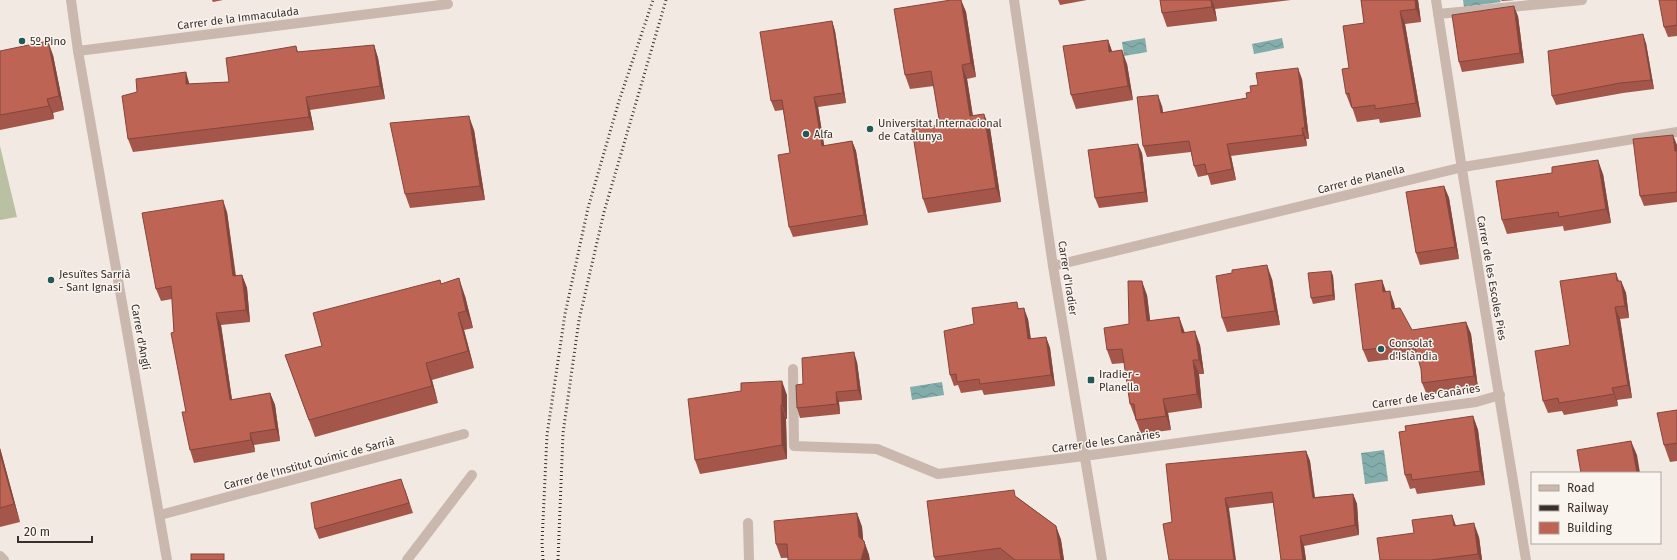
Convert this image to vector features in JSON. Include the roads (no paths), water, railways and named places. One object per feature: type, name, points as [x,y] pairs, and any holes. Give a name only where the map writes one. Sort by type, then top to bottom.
[{"type":"street","name":"Carrer d'Anglí","points":[[71,0],[78,50],[167,560]]},
{"type":"street","name":"Carrer d'Iradier","points":[[1014,0],[1053,266],[1102,560]]},
{"type":"street","name":"Carrer de les Escoles Pies","points":[[1436,0],[1463,167],[1464,182],[1526,560]]},
{"type":"street","points":[[1438,14],[1582,0]]},
{"type":"street","name":"Carrer de la Immaculada","points":[[78,50],[448,4]]},
{"type":"street","name":"Carrer de Planella","points":[[1053,266],[1463,167],[1677,132]]},
{"type":"street","name":"Carrer de les Canàries","points":[[793,369],[794,446],[877,449],[938,474],[1084,456],[1476,402],[1500,395]]},
{"type":"street","name":"Carrer de l'Institut Químic de Sarrià","points":[[160,515],[464,434]]},
{"type":"street","points":[[407,560],[472,475]]},
{"type":"street","points":[[748,523],[749,560]]},
{"type":"street","points":[[0,556],[4,560]]},
{"type":"water","points":[[1463,0],[1500,0],[1501,2],[1464,7]]},
{"type":"water","points":[[1145,38],[1147,52],[1124,56],[1122,42]]},
{"type":"water","points":[[1282,38],[1284,48],[1254,54],[1252,44]]},
{"type":"water","points":[[942,382],[944,395],[912,400],[910,387]]},
{"type":"water","points":[[1384,450],[1388,481],[1365,484],[1361,453]]},
{"type":"railway","points":[[543,560],[542,543],[547,435],[565,314],[588,208],[619,101],[653,0]]},
{"type":"railway","points":[[558,560],[563,433],[579,320],[604,212],[666,0]]},
{"type":"place","name":"5º Pino","points":[[22,41]]},
{"type":"place","name":"Universitat Internacional de Catalunya","points":[[870,129]]},
{"type":"place","name":"Alfa","points":[[806,134]]},
{"type":"place","name":"Jesuïtes Sarrià - Sant Ignasi","points":[[51,280]]},
{"type":"place","name":"Consolat d'Islàndia","points":[[1381,349]]},
{"type":"place","name":"Iradier - Planella","points":[[1091,380]]}]
